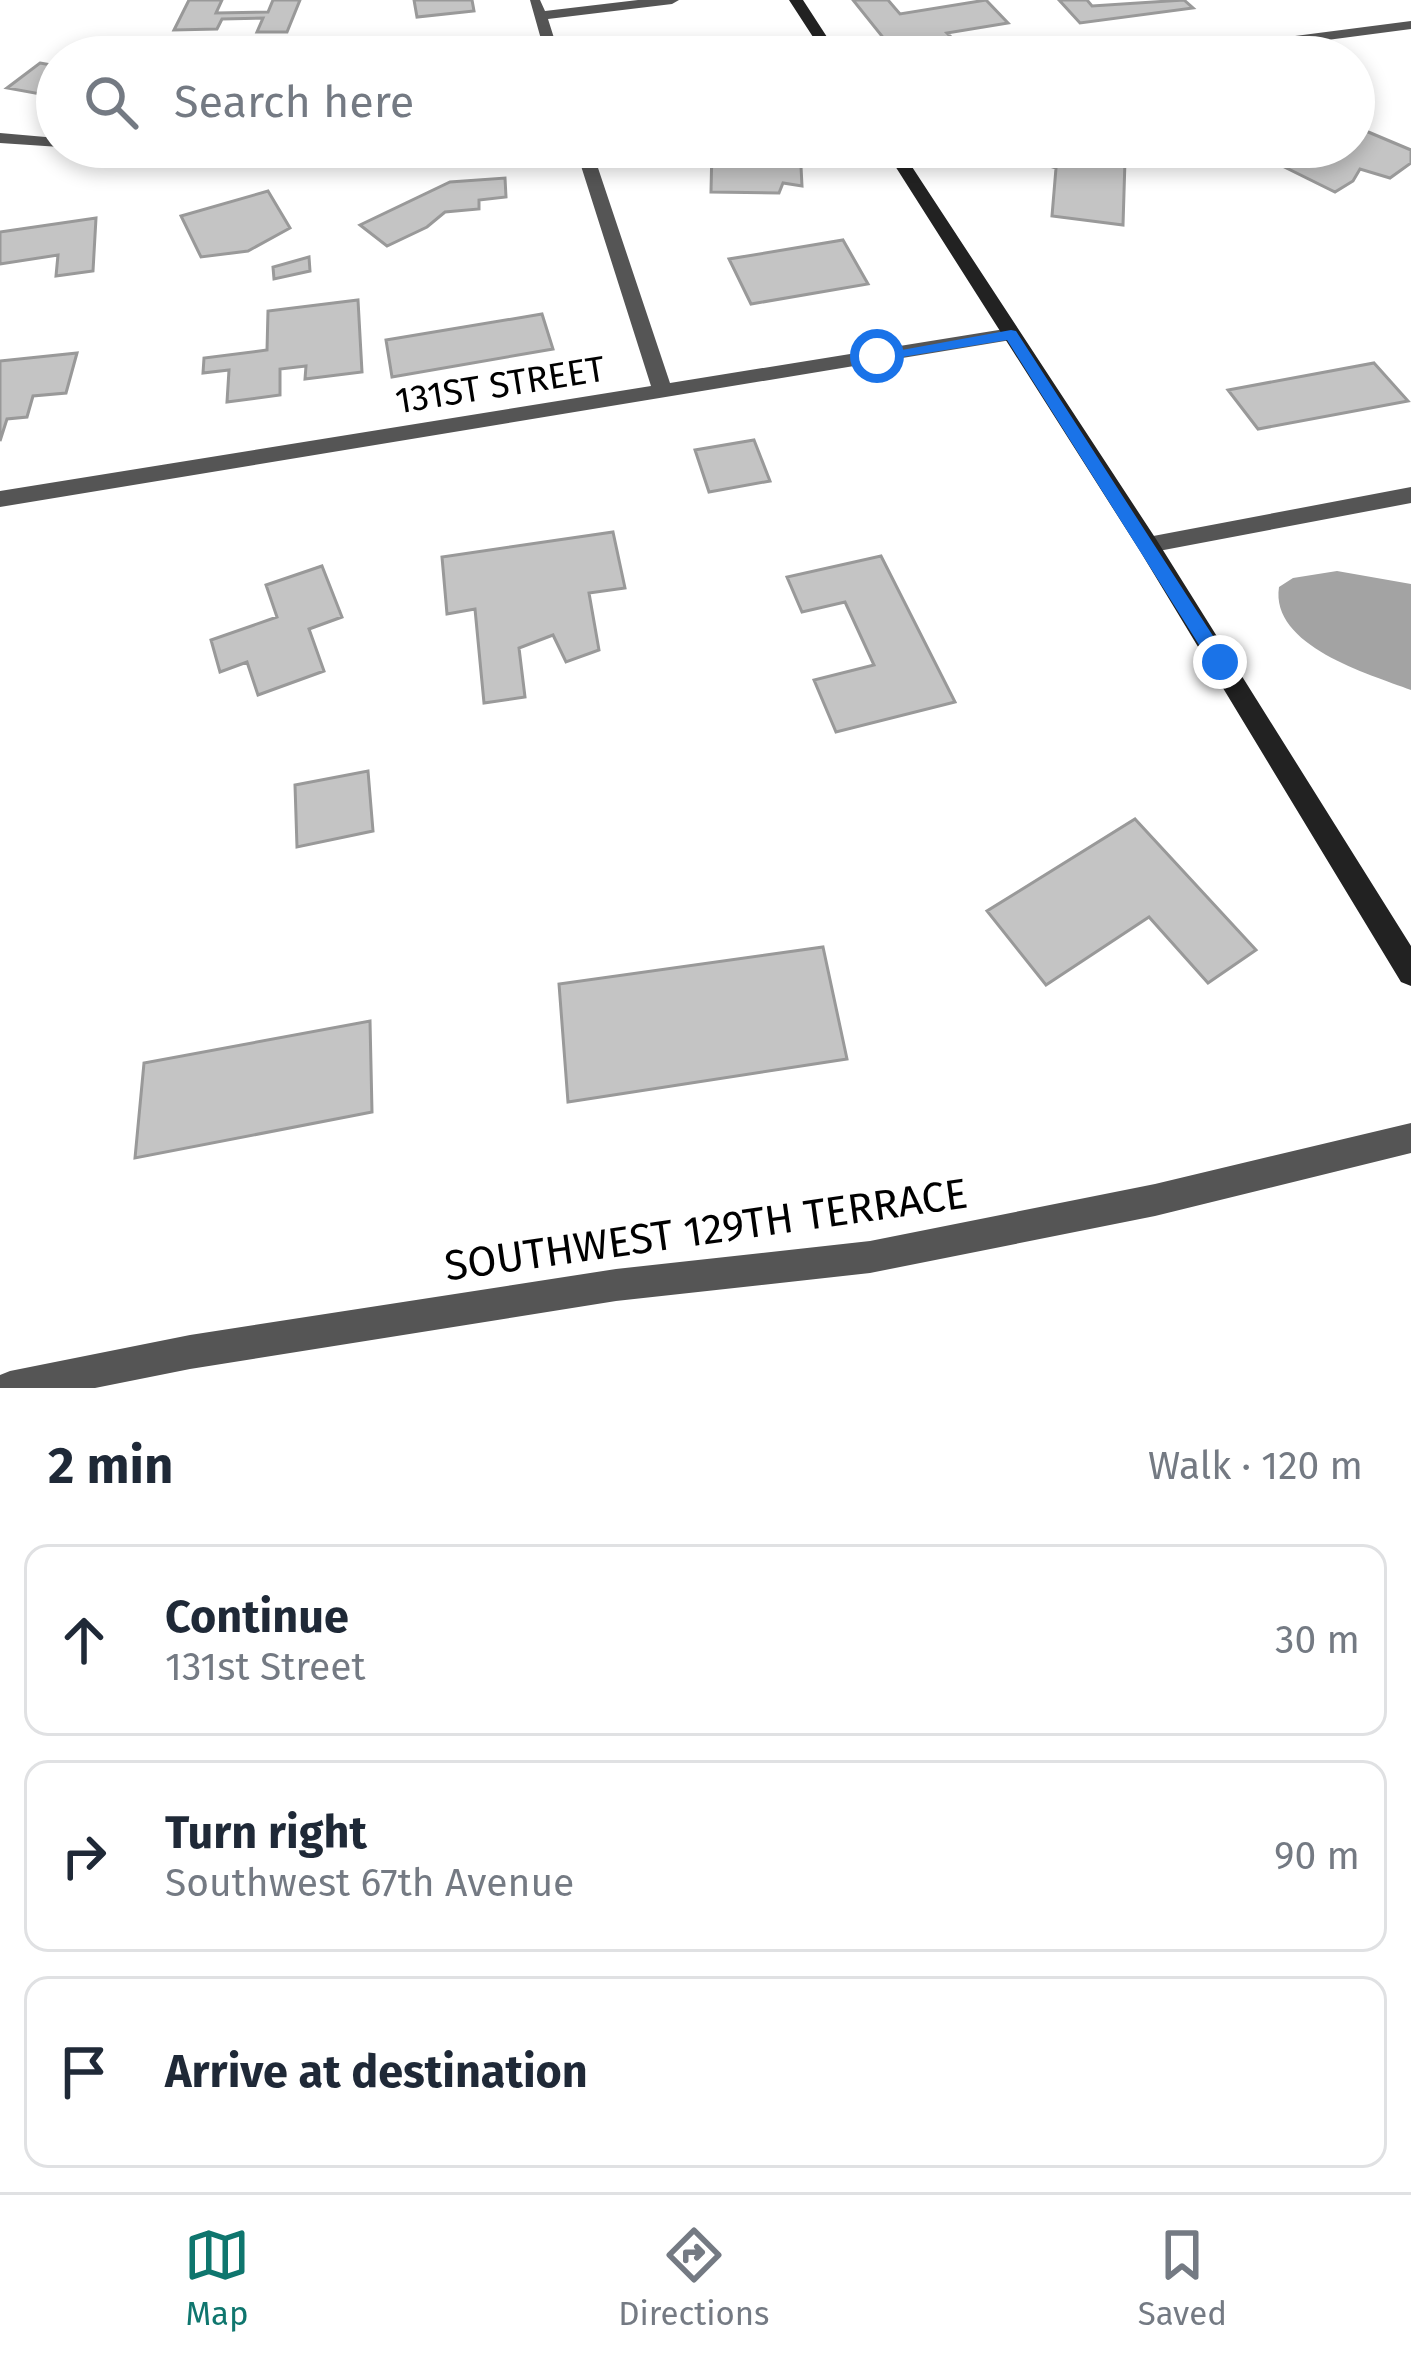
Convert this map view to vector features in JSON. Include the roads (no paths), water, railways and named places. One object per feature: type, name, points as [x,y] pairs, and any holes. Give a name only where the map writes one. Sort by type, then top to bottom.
[{"type":"main road","points":[[796,0],[819,36]]},
{"type":"main road","points":[[904,168],[1148,545],[1411,972]]},
{"type":"street","points":[[536,8],[672,0]]},
{"type":"street","points":[[1326,36],[1411,25]]},
{"type":"street","points":[[3,141],[36,142]]},
{"type":"street","points":[[591,168],[663,392]]},
{"type":"street","name":"131ST STREET","points":[[0,499],[1011,334]]},
{"type":"street","points":[[1148,545],[1411,495]]},
{"type":"street","name":"SOUTHWEST 129TH TERRACE","points":[[10,1388],[190,1352],[616,1285],[870,1257],[1155,1200],[1411,1138]]}]
